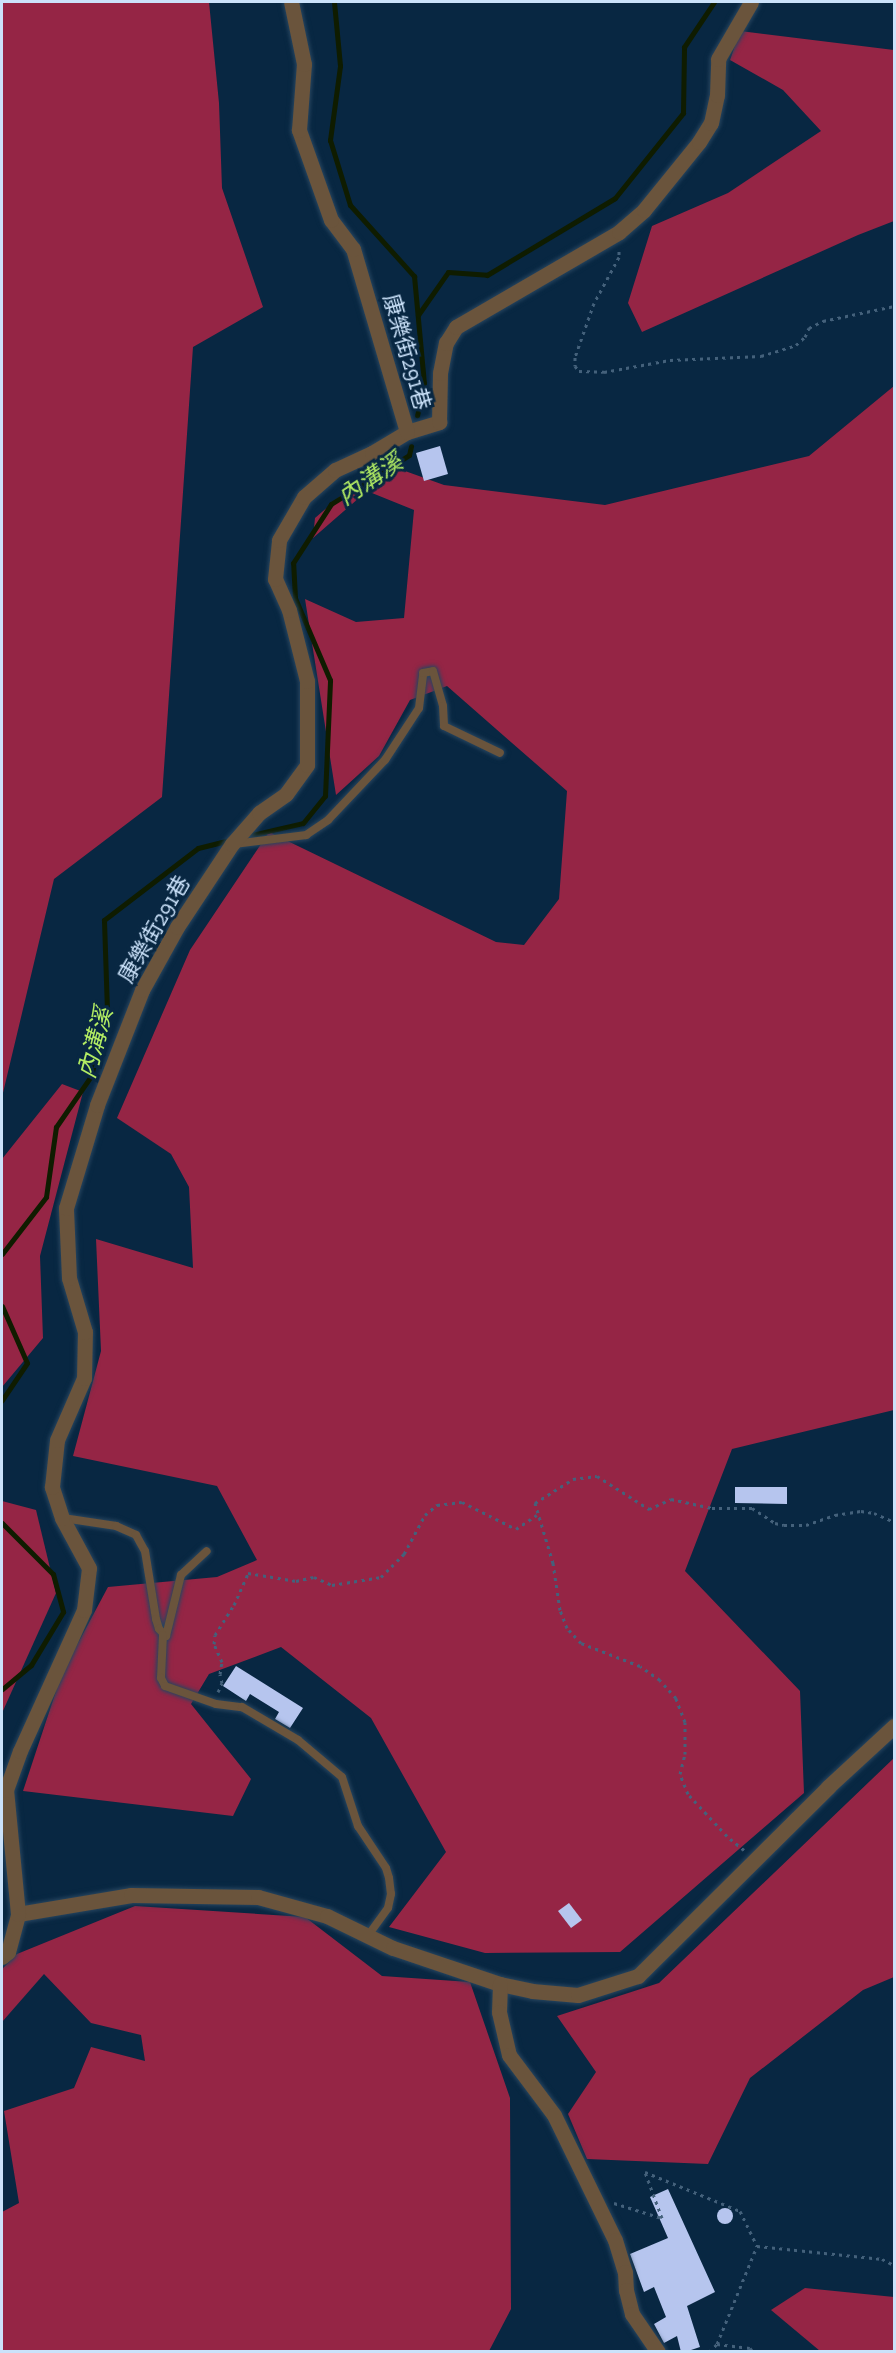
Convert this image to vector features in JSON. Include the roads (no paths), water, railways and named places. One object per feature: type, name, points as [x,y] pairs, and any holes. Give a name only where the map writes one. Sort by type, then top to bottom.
[{"type":"street","name":"康樂街291巷","points":[[2,1957],[8,1952],[18,1914],[6,1790],[20,1751],[84,1610],[89,1568],[62,1518],[52,1487],[57,1440],[84,1378],[85,1332],[69,1278],[66,1208],[98,1105],[142,990],[177,927],[232,844],[259,813],[286,794],[307,765],[307,681],[289,610],[275,579],[279,540],[304,497],[335,470],[372,453],[406,432],[353,249],[331,220],[299,130],[304,64],[291,2]]},
{"type":"street","points":[[406,432],[439,422],[440,373],[446,343],[456,327],[619,231],[644,210],[699,142],[711,123],[717,95],[718,59],[751,2]]},
{"type":"street","points":[[18,1914],[131,1895],[258,1897],[302,1907],[393,1948],[500,1984],[532,1991],[578,1995],[638,1976],[828,1786],[894,1726]]},
{"type":"street","points":[[500,1984],[499,2012],[509,2055],[554,2115],[615,2240],[625,2272],[626,2290],[632,2314],[658,2352]]},
{"type":"lane","points":[[232,844],[306,835],[328,820],[385,760],[419,708],[423,673],[433,671],[443,706],[444,726],[500,753]]},
{"type":"lane","points":[[62,1518],[116,1526],[136,1535],[145,1551],[156,1619],[163,1635],[161,1678],[165,1686],[216,1704],[242,1707],[298,1740],[342,1777],[358,1826],[386,1868],[389,1878],[391,1894],[388,1908],[368,1936]]},
{"type":"lane","points":[[163,1635],[168,1634],[181,1575],[207,1551]]},
{"type":"waterway","name":"內溝溪","points":[[334,2],[340,66],[330,140],[350,205],[414,276],[424,383],[417,415]]},
{"type":"waterway","points":[[418,315],[448,272],[487,275],[615,198],[683,113],[684,47],[714,2]]},
{"type":"waterway","name":"內溝溪","points":[[247,836],[303,823],[325,796],[330,680],[295,598],[293,563],[331,504],[409,455],[411,446]]},
{"type":"waterway","name":"內溝溪","points":[[2,1254],[46,1197],[56,1127],[91,1076],[107,1011],[104,920],[198,848],[227,841]]},
{"type":"waterway","name":"內溝溪","points":[[2,1306],[27,1363],[2,1400]]},
{"type":"waterway","name":"內溝溪","points":[[2,1523],[53,1574],[63,1612],[31,1665],[2,1689]]}]
